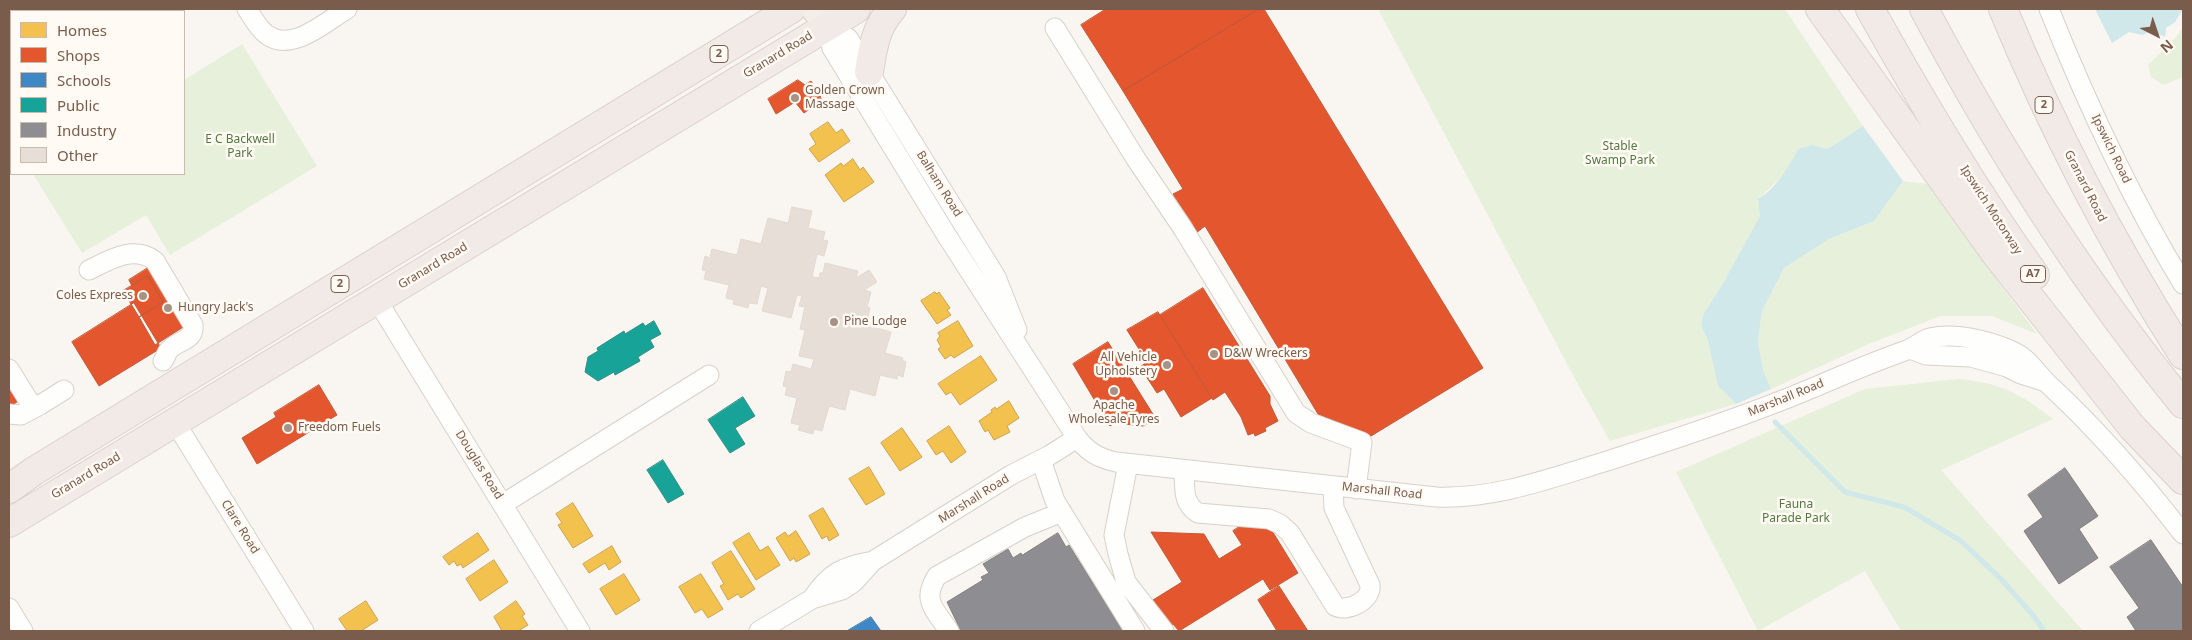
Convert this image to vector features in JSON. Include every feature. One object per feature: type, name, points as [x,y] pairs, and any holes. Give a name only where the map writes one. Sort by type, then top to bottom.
[{"type":"highway","name":"2","points":[[9,489],[21,473],[792,9]]},
{"type":"highway","name":"Granard Road","points":[[9,523],[377,300],[820,18],[856,9]]},
{"type":"highway","points":[[870,72],[876,34],[881,22],[892,9]]},
{"type":"highway","points":[[1820,9],[1995,253],[2132,427],[2183,480]]},
{"type":"highway","name":"Ipswich Motorway","points":[[1870,9],[1932,117],[2018,252],[2114,384],[2183,472]]},
{"type":"highway","points":[[1924,9],[1981,113],[2048,220],[2106,304],[2183,404]]},
{"type":"highway","name":"Granard Road","points":[[2003,9],[2051,120],[2091,198],[2121,253],[2183,355]]},
{"type":"street","points":[[248,9],[260,29],[278,40],[297,39],[347,9]]},
{"type":"street","name":"Ipswich Road","points":[[2049,9],[2084,95],[2112,154],[2183,284]]},
{"type":"street","name":"Balham Road","points":[[820,18],[848,38],[996,277],[1027,359]]},
{"type":"street","name":"Balham Road","points":[[820,18],[832,48],[947,236],[1077,438]]},
{"type":"street","points":[[1056,28],[1136,159],[1182,227],[1296,413],[1311,423],[1362,442],[1356,489]]},
{"type":"street","points":[[89,270],[121,255],[136,253],[148,256],[156,261],[193,325],[194,331],[191,336],[169,350],[163,361]]},
{"type":"street","name":"Douglas Road","points":[[377,300],[580,631]]},
{"type":"street","name":"Marshall Road","points":[[759,631],[787,624],[812,599],[825,581],[845,567],[874,561],[1011,475],[1041,460],[1077,438],[1096,456],[1128,464],[1452,498],[1503,492],[1671,441],[1744,416],[1910,349],[1926,355],[1971,357],[2007,367],[2046,382],[2110,446],[2183,534]]},
{"type":"street","points":[[9,369],[32,406],[40,405]]},
{"type":"street","points":[[503,504],[709,375]]},
{"type":"street","points":[[13,417],[40,405],[64,390]]},
{"type":"street","name":"Clare Road","points":[[175,422],[304,631]]},
{"type":"street","points":[[1041,460],[1055,501],[1135,631]]},
{"type":"street","points":[[1128,464],[1114,535],[1118,554],[1126,582],[1164,631]]},
{"type":"street","points":[[1184,470],[1187,503],[1198,513],[1261,517],[1280,524],[1290,533],[1335,606],[1340,609],[1350,607],[1368,596],[1371,592],[1370,585],[1334,508],[1334,486]]},
{"type":"street","points":[[949,631],[929,600],[929,589],[937,576],[1025,527],[1062,512]]},
{"type":"street","points":[[9,608],[23,631]]},
{"type":"green space","name":"Stable Swamp Park","points":[[1378,9],[1785,9],[1863,126],[1827,149],[1813,145],[1798,150],[1785,174],[1758,199],[1760,216],[1703,315],[1701,325],[1708,341],[1718,386],[1736,404],[1610,441]]},
{"type":"green space","points":[[2183,28],[2183,77],[2163,85],[2151,77],[2148,65]]},
{"type":"green space","name":"E C Backwell Park","points":[[242,44],[317,166],[170,255],[146,215],[82,253],[34,175],[185,175],[185,79]]},
{"type":"green space","points":[[1903,181],[1927,184],[2037,334],[1992,316],[1940,316],[1869,344],[1771,389],[1763,370],[1758,342],[1762,311],[1784,268],[1829,239],[1874,221]]},
{"type":"green space","name":"Fauna Parade Park","points":[[1958,379],[1986,383],[2009,391],[2030,402],[2053,419],[1941,470],[2083,631],[1901,631],[1865,571],[1758,631],[1676,472],[1865,389]]},
{"type":"water","points":[[2095,9],[2183,9],[2175,22],[2166,28],[2165,37],[2153,31],[2142,35],[2129,32],[2112,43]]},
{"type":"water","points":[[1863,126],[1903,181],[1874,221],[1829,239],[1784,268],[1762,311],[1758,342],[1763,370],[1771,389],[1736,404],[1718,386],[1708,341],[1701,325],[1703,315],[1760,216],[1758,199],[1776,183],[1798,149],[1813,145],[1827,149]]},
{"type":"building: Homes","points":[[828,122],[836,133],[842,129],[850,141],[819,162],[809,149],[816,144],[810,134]]},
{"type":"building: Homes","points":[[853,159],[860,170],[863,167],[874,182],[844,202],[825,175],[841,163],[843,166]]},
{"type":"building: Homes","points":[[935,292],[937,294],[939,292],[950,308],[947,310],[951,315],[937,324],[921,301]]},
{"type":"building: Homes","points":[[958,321],[973,346],[954,358],[951,355],[945,359],[938,349],[941,347],[937,340],[940,336],[938,333]]},
{"type":"building: Homes","points":[[981,356],[997,380],[960,405],[951,392],[946,395],[938,384]]},
{"type":"building: Homes","points":[[1009,401],[1019,418],[1007,426],[1010,432],[994,440],[988,430],[985,432],[979,421],[992,412],[991,410],[995,407],[996,409]]},
{"type":"building: Homes","points":[[949,426],[966,452],[951,463],[943,451],[936,455],[927,441]]},
{"type":"building: Homes","points":[[902,428],[922,457],[900,471],[881,443]]},
{"type":"building: Homes","points":[[869,467],[885,494],[866,505],[849,479]]},
{"type":"building: Homes","points":[[573,503],[593,536],[573,548],[558,525],[562,523],[556,514]]},
{"type":"building: Homes","points":[[823,508],[839,535],[829,541],[827,536],[822,539],[809,516]]},
{"type":"building: Homes","points":[[796,531],[810,554],[796,562],[794,558],[790,561],[776,538],[785,532],[788,536]]},
{"type":"building: Homes","points":[[478,533],[489,550],[463,568],[461,564],[457,566],[454,561],[449,565],[443,557]]},
{"type":"building: Homes","points":[[749,533],[760,551],[768,546],[780,565],[756,580],[733,543]]},
{"type":"building: Homes","points":[[612,546],[621,562],[609,570],[605,563],[589,573],[583,564]]},
{"type":"building: Homes","points":[[731,551],[755,589],[741,598],[738,594],[728,600],[720,586],[724,584],[712,563]]},
{"type":"building: Homes","points":[[494,560],[508,582],[480,601],[466,579]]},
{"type":"building: Homes","points":[[624,574],[640,600],[616,615],[600,589]]},
{"type":"building: Homes","points":[[701,574],[723,609],[708,618],[702,609],[695,613],[679,587]]},
{"type":"building: Homes","points":[[366,601],[378,620],[361,631],[347,631],[339,619]]},
{"type":"building: Homes","points":[[516,601],[525,614],[522,616],[528,625],[518,631],[502,631],[494,617]]},
{"type":"building: Shops","points":[[1106,9],[1259,9],[1123,91],[1081,25]]},
{"type":"building: Shops","points":[[1259,9],[1264,9],[1483,368],[1371,436],[1318,414],[1205,226],[1196,233],[1173,194],[1183,189],[1123,91]]},
{"type":"building: Shops","name":"Golden Crown Massage","points":[[798,80],[805,85],[811,81],[822,100],[804,113],[795,102],[776,114],[768,99]]},
{"type":"building: Shops","name":"Hungry Jack's","points":[[151,266],[188,324],[155,345],[139,317],[163,302],[148,276],[132,286],[129,280]]},
{"type":"building: Shops","name":"Coles Express","points":[[148,276],[163,302],[139,317],[123,291]]},
{"type":"building: Shops","name":"D&W Wreckers","points":[[1203,288],[1270,396],[1270,404],[1278,421],[1265,428],[1266,431],[1255,436],[1254,433],[1248,435],[1241,417],[1225,392],[1213,400],[1160,315]]},
{"type":"building: Shops","points":[[134,303],[161,348],[99,386],[72,342]]},
{"type":"building: Shops","name":"All Vehicle Upholstery","points":[[1158,312],[1212,398],[1181,417],[1164,389],[1157,393],[1140,367],[1147,362],[1127,330]]},
{"type":"building: Shops","name":"Apache Wholesale Tyres","points":[[1108,342],[1156,419],[1143,426],[1115,423],[1110,426],[1073,364]]},
{"type":"building: Shops","points":[[9,376],[31,393],[9,407]]},
{"type":"building: Shops","name":"Freedom Fuels","points":[[319,385],[337,415],[257,464],[242,438],[276,417],[274,413]]},
{"type":"building: Shops","points":[[1261,513],[1298,573],[1270,590],[1263,579],[1179,631],[1173,624],[1170,626],[1153,600],[1182,582],[1151,532],[1204,534],[1219,559],[1242,545],[1233,531]]},
{"type":"building: Shops","points":[[1279,586],[1308,631],[1277,631],[1258,600]]},
{"type":"building: Schools","points":[[871,617],[881,631],[847,631]]},
{"type":"building: Public","points":[[654,321],[661,334],[650,340],[654,347],[638,357],[640,361],[615,375],[614,372],[598,381],[585,372],[588,357],[598,351],[597,348],[624,331],[625,334],[643,323],[645,326]]},
{"type":"building: Public","points":[[743,397],[755,416],[735,428],[745,444],[730,453],[708,420]]},
{"type":"building: Public","points":[[663,460],[684,494],[668,503],[647,470]]},
{"type":"building: Industry","points":[[2065,468],[2098,516],[2079,529],[2098,558],[2059,584],[2024,531],[2043,517],[2028,495]]},
{"type":"building: Industry","points":[[1058,533],[1066,547],[1069,545],[1123,631],[961,631],[947,602],[983,580],[981,577],[989,573],[983,564],[1008,549],[1013,558],[1021,553],[1022,555]]},
{"type":"building: Industry","points":[[2151,540],[2183,587],[2183,631],[2136,631],[2127,617],[2139,608],[2110,567]]},
{"type":"building: Other","name":"Pine Lodge","points":[[792,207],[812,211],[808,228],[825,232],[823,240],[828,241],[824,256],[817,254],[812,277],[819,278],[820,273],[823,273],[825,263],[858,271],[856,278],[869,270],[877,282],[864,290],[871,292],[867,307],[870,308],[866,325],[891,332],[885,353],[903,358],[902,360],[906,362],[903,377],[898,375],[897,379],[880,375],[875,396],[850,389],[845,410],[829,406],[822,431],[814,429],[813,434],[798,430],[800,425],[791,423],[797,398],[785,395],[787,387],[783,386],[786,371],[791,372],[793,364],[811,369],[814,359],[799,356],[805,330],[800,329],[805,307],[799,306],[802,296],[797,295],[791,318],[762,311],[768,288],[761,286],[757,304],[749,303],[748,308],[733,304],[734,300],[726,298],[729,285],[704,279],[706,271],[702,270],[705,256],[710,258],[712,249],[737,255],[741,239],[761,244],[768,218],[788,223]]},
{"type":"waterway","points":[[1775,422],[1845,492],[1904,507],[1961,541],[2000,578],[2033,615],[2044,631]]},
{"type":"place","name":"Golden Crown Massage","points":[[795,98]]},
{"type":"place","name":"Coles Express","points":[[143,296]]},
{"type":"place","name":"Hungry Jack's","points":[[168,308]]},
{"type":"place","name":"Pine Lodge","points":[[834,322]]},
{"type":"place","name":"D&W Wreckers","points":[[1214,354]]},
{"type":"place","name":"All Vehicle Upholstery","points":[[1167,365]]},
{"type":"place","name":"Apache Wholesale Tyres","points":[[1114,391]]},
{"type":"place","name":"Freedom Fuels","points":[[288,428]]}]
